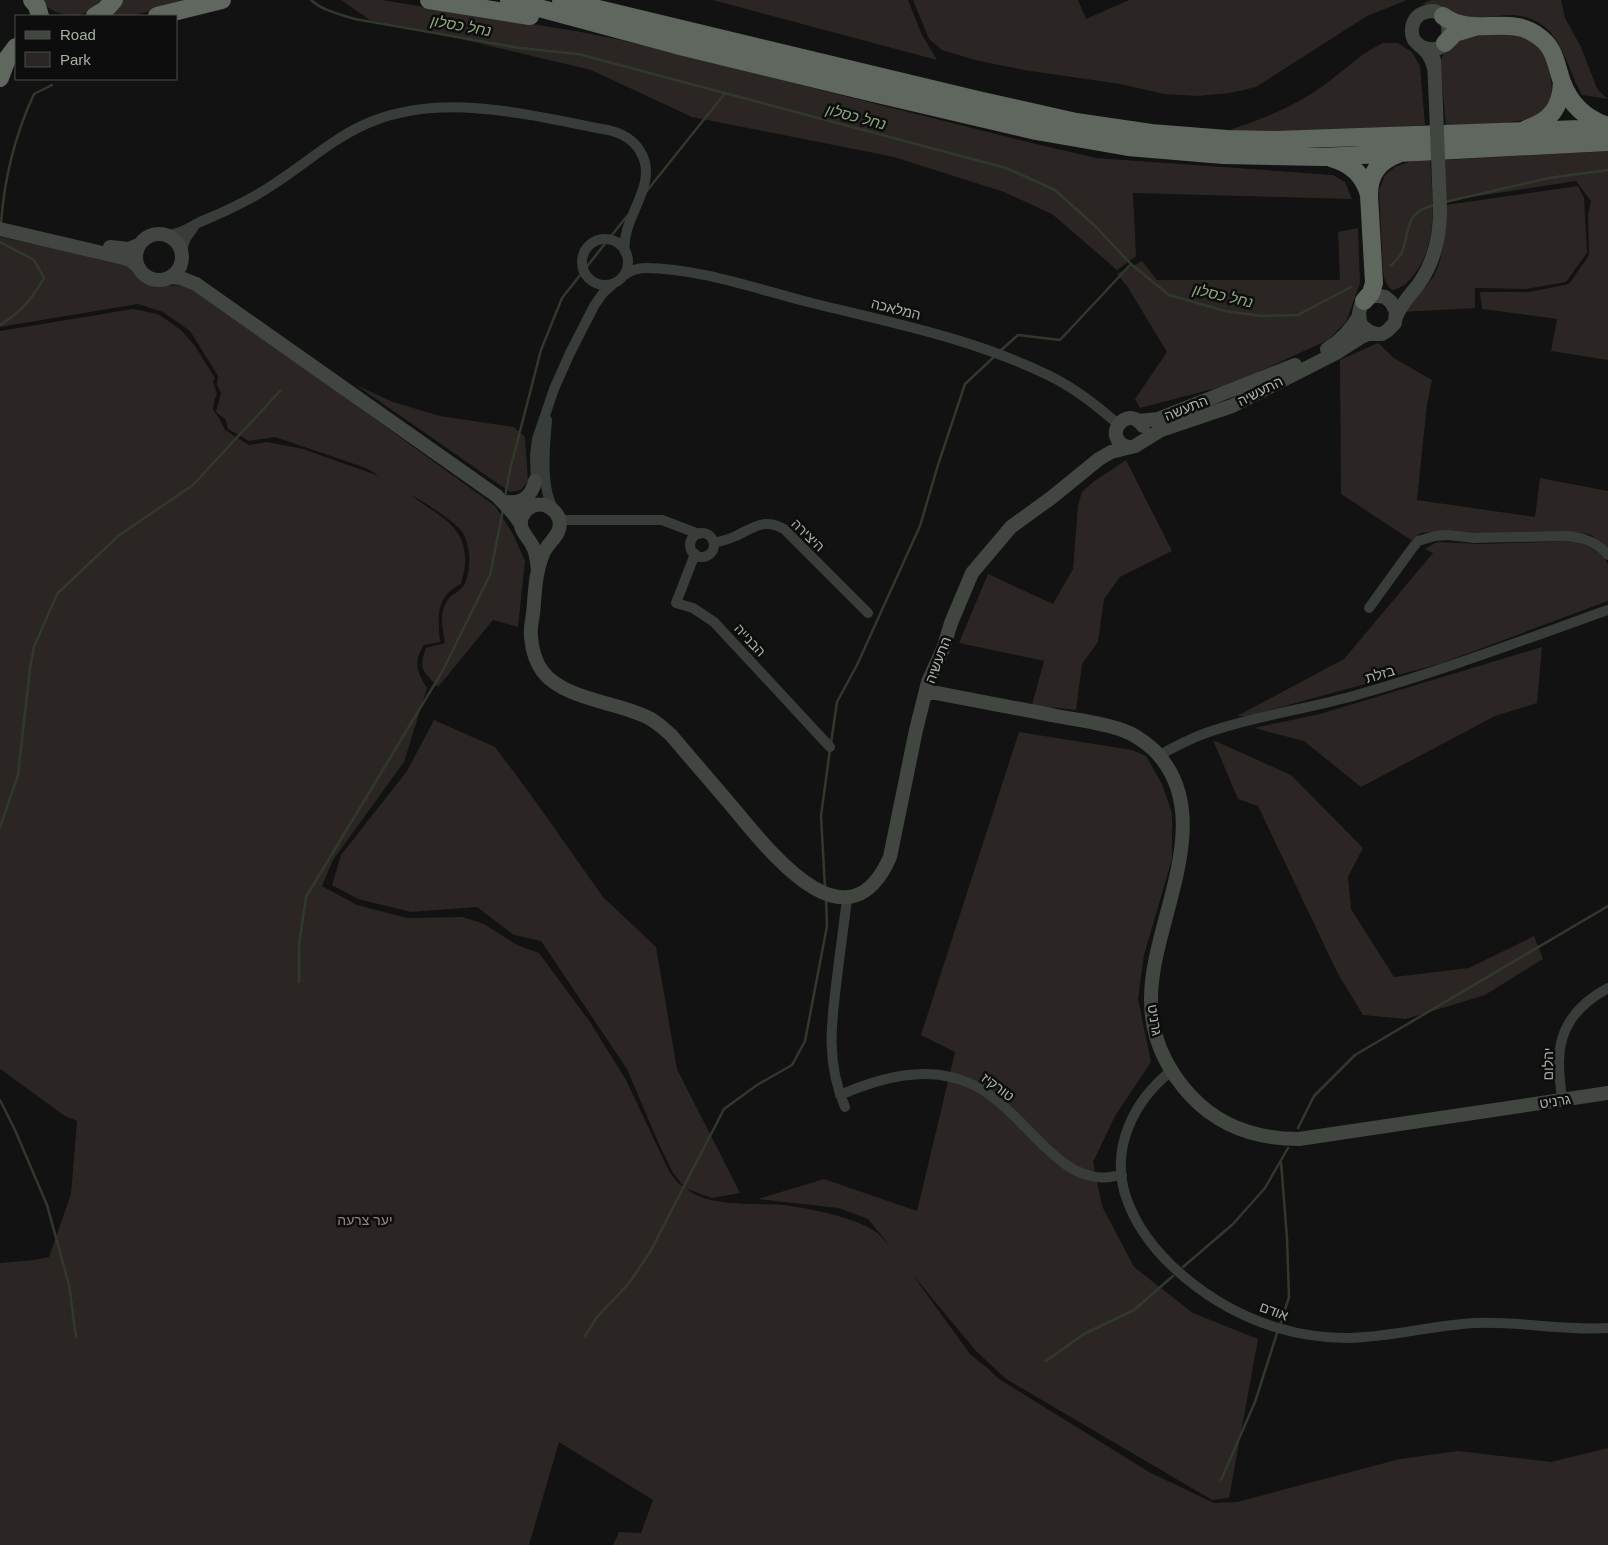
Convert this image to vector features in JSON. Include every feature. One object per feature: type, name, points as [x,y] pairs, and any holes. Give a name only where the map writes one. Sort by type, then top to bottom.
[{"type":"highway","points":[[97,15],[105,10],[114,0]]},
{"type":"highway","points":[[161,15],[222,0]]},
{"type":"highway","points":[[429,0],[625,31]]},
{"type":"highway","points":[[509,0],[684,47],[836,84],[1036,131],[1138,148],[1223,155],[1323,157],[1608,142]]},
{"type":"highway","points":[[561,0],[1058,118],[1151,133],[1227,139],[1277,140],[1608,127]]},
{"type":"highway","points":[[610,0],[781,52]]},
{"type":"highway","points":[[35,5],[50,15]]},
{"type":"highway","points":[[1443,16],[1459,24],[1481,27]]},
{"type":"highway","points":[[1444,44],[1462,30],[1481,27],[1513,26],[1530,30],[1543,39],[1553,53],[1562,82],[1580,111],[1608,127]]},
{"type":"highway","points":[[0,78],[11,44]]},
{"type":"highway","points":[[1514,131],[1532,127],[1550,115],[1558,104],[1562,82]]},
{"type":"highway","points":[[1361,308],[1373,288],[1370,183],[1374,172],[1385,160],[1401,153]]},
{"type":"highway","points":[[1323,157],[1337,160],[1354,170],[1366,186],[1370,200]]},
{"type":"highway","points":[[1374,274],[1376,283],[1386,298]]},
{"type":"street","points":[[1414,290],[1398,299],[1374,296],[1361,308],[1361,324],[1365,329],[1376,334],[1382,334],[1390,330],[1403,304],[1414,290],[1428,269],[1438,237],[1440,210],[1434,68],[1436,54],[1444,44],[1450,29],[1443,16],[1430,11],[1421,14],[1415,20],[1412,25],[1412,34],[1414,40],[1429,55],[1434,68]]},
{"type":"street","points":[[1420,46],[1432,49],[1444,44]]},
{"type":"street","points":[[2,226],[111,248],[129,248],[140,244],[151,235],[178,233],[237,206],[266,190],[315,153],[354,130],[400,113],[429,108],[491,109],[608,130],[625,136],[642,153],[647,174],[625,238],[628,264],[624,275],[603,293],[593,309],[562,371],[537,439],[535,497],[531,506],[522,516],[521,524],[522,530],[535,551],[538,571]]},
{"type":"street","points":[[593,309],[593,291],[583,267],[584,253],[590,244],[618,234],[629,223]]},
{"type":"street","points":[[170,277],[178,269],[188,235],[197,224]]},
{"type":"street","points":[[2,226],[132,261],[147,276],[153,279],[181,278],[196,284],[503,499],[518,506],[545,505],[556,515],[662,520],[711,537],[714,543],[712,551],[710,554],[701,557],[691,550],[692,539],[699,534]]},
{"type":"street","points":[[165,235],[174,240],[183,266],[196,284]]},
{"type":"street","points":[[604,239],[616,242],[626,253]]},
{"type":"street","points":[[139,268],[136,258],[140,244]]},
{"type":"street","name":"המלאכה","points":[[626,253],[633,261],[648,268]]},
{"type":"street","name":"המלאכה","points":[[624,275],[637,269],[648,268],[716,278],[963,342],[1050,376],[1086,398],[1117,429]]},
{"type":"street","points":[[587,277],[599,284],[613,284]]},
{"type":"street","points":[[1386,298],[1394,306],[1396,317]]},
{"type":"street","name":"התעשה","points":[[1138,421],[1158,419],[1310,360],[1339,341],[1351,329],[1361,308]]},
{"type":"street","name":"התעשיה","points":[[1141,442],[1161,430],[1232,406],[1330,356],[1361,337],[1368,334],[1376,334]]},
{"type":"street","points":[[547,410],[545,468],[549,497],[556,515],[558,532],[543,554],[538,571],[531,636],[535,657],[542,671],[551,681],[566,690],[632,711],[648,717],[659,724],[671,735],[767,848],[787,868],[799,879],[816,890],[833,896],[847,898],[831,1035],[832,1062],[844,1107]]},
{"type":"street","points":[[1129,418],[1138,421],[1144,428],[1144,437],[1141,442],[1135,446],[1128,447],[1119,443],[1117,429],[1121,421],[1129,418]]},
{"type":"street","name":"התעשיה","points":[[1099,459],[1117,429]]},
{"type":"street","name":"התעשיה","points":[[847,898],[870,887],[881,874],[890,857],[916,730],[928,682],[972,573],[1011,527],[1051,498],[1099,459],[1111,452],[1128,447]]},
{"type":"street","points":[[503,499],[518,502],[526,498],[533,491],[535,481]]},
{"type":"street","points":[[503,499],[521,524]]},
{"type":"street","name":"היצירה","points":[[714,543],[736,536],[757,525],[772,523],[778,525],[868,613]]},
{"type":"street","points":[[1369,608],[1414,545],[1418,541],[1434,536],[1447,535],[1474,538],[1578,537],[1593,542],[1608,555]]},
{"type":"street","points":[[527,538],[541,543],[552,539]]},
{"type":"street","name":"הבנייה","points":[[696,554],[676,603],[693,608],[714,622],[830,747]]},
{"type":"street","name":"בזלת","points":[[1158,756],[1194,738],[1220,728],[1334,702],[1390,686],[1608,610]]},
{"type":"street","name":"גרניט","points":[[926,691],[1123,730],[1140,739],[1165,763],[1179,796],[1182,814],[1181,852],[1154,971],[1151,999],[1155,1034],[1171,1071],[1183,1088],[1196,1101],[1224,1122],[1253,1134],[1284,1139],[1315,1138],[1608,1093]]},
{"type":"street","name":"יהלום","points":[[1562,1100],[1559,1064],[1560,1050],[1569,1022],[1577,1010],[1587,1001],[1608,988]]},
{"type":"street","name":"אודם","points":[[1171,1071],[1149,1091],[1134,1113],[1124,1138],[1122,1175],[1129,1206],[1138,1225],[1162,1257],[1209,1295],[1246,1315],[1279,1329],[1302,1334],[1347,1338],[1386,1335],[1471,1323],[1608,1328]]},
{"type":"street","name":"טורקיז","points":[[840,1095],[874,1082],[908,1075],[940,1074],[969,1083],[984,1091],[1067,1166],[1093,1177],[1107,1178],[1122,1175]]},
{"type":"green space","points":[[40,0],[107,0],[84,14],[70,15],[50,9]]},
{"type":"green space","points":[[121,0],[195,0],[135,15],[104,15]]},
{"type":"green space","points":[[341,0],[381,0],[621,40],[1096,158],[1333,175],[1345,182],[1352,199],[1133,193],[1136,256],[1117,270],[1052,214],[1004,192],[894,157],[692,117],[591,70],[436,33],[370,20]]},
{"type":"green space","points":[[713,0],[908,0],[921,33],[937,60]]},
{"type":"green space","points":[[913,0],[1078,0],[1086,19],[1129,0],[1407,0],[1367,16],[1256,87],[1230,93],[1198,96],[1164,94],[1120,84],[1024,70],[975,60],[942,50],[929,39]]},
{"type":"green space","points":[[1431,0],[1561,0],[1565,18],[1581,47],[1596,86],[1608,99],[1582,95],[1558,43],[1541,24],[1528,18],[1511,15],[1480,18],[1469,17],[1445,8],[1421,4]]},
{"type":"green space","points":[[1498,32],[1528,37],[1542,52],[1547,62],[1552,86],[1551,97],[1547,107],[1540,114],[1521,121],[1495,124],[1446,125],[1440,63],[1444,52],[1457,42],[1471,35]]},
{"type":"green space","points":[[1383,43],[1398,43],[1412,52],[1420,66],[1425,125],[1293,134],[1226,131],[1271,115],[1304,98]]},
{"type":"green space","points":[[1608,151],[1608,360],[1551,351],[1557,319],[1482,309],[1480,292],[1529,292],[1569,284],[1589,255],[1588,215],[1591,201],[1576,181],[1445,201],[1445,160]]},
{"type":"green space","points":[[1430,159],[1433,203],[1428,246],[1416,272],[1406,284],[1392,290],[1386,282],[1383,271],[1379,190],[1385,175],[1395,167],[1409,162]]},
{"type":"green space","points":[[1578,186],[1584,198],[1587,253],[1566,282],[1526,289],[1475,288],[1475,308],[1403,312],[1430,281],[1437,269],[1444,242],[1446,205]]},
{"type":"green space","points":[[1358,228],[1360,283],[1346,322],[1328,340],[1232,384],[1140,408],[1135,399],[1167,352],[1127,286],[1117,274],[1142,261],[1157,280],[1340,280],[1338,232]]},
{"type":"green space","name":"יער צרעה","points":[[0,237],[128,264],[142,278],[156,284],[171,286],[190,285],[495,506],[513,534],[525,561],[518,627],[493,620],[438,687],[423,670],[422,661],[426,648],[445,643],[442,619],[444,607],[451,596],[461,589],[465,583],[469,570],[469,554],[466,540],[459,528],[436,510],[411,495],[454,527],[463,545],[465,557],[461,584],[446,595],[442,601],[439,616],[440,642],[424,645],[418,657],[419,672],[427,688],[404,762],[333,860],[322,886],[357,905],[407,918],[463,917],[484,924],[517,945],[539,953],[590,1022],[626,1080],[669,1171],[678,1183],[685,1188],[673,1173],[627,1069],[541,941],[514,935],[477,907],[411,912],[358,899],[332,885],[341,855],[407,771],[434,720],[495,747],[603,897],[656,947],[677,1069],[740,1193],[712,1198],[687,1189],[696,1195],[707,1199],[733,1203],[784,1205],[832,1214],[868,1227],[878,1233],[890,1246],[868,1219],[839,1208],[758,1199],[824,1179],[917,1211],[955,1052],[921,1035],[1019,732],[1132,750],[1146,756],[1162,784],[1172,813],[1172,859],[1144,955],[1138,999],[1151,1062],[1115,1116],[1093,1162],[1102,1206],[1134,1267],[1193,1313],[1258,1339],[1229,1498],[1212,1500],[1006,1379],[976,1351],[912,1274],[970,1354],[999,1379],[1149,1472],[1214,1503],[1237,1502],[1400,1459],[1458,1451],[1551,1462],[1608,1448],[1608,1545],[613,1545],[619,1532],[641,1533],[653,1500],[559,1442],[529,1545],[0,1545],[0,1263],[49,1257],[71,1194],[77,1121],[65,1116],[0,1069],[0,331],[133,309],[158,314],[181,330],[195,346],[215,378],[213,382],[217,394],[213,410],[225,430],[249,445],[267,442],[303,449],[379,476],[366,468],[275,437],[249,441],[228,429],[226,420],[216,412],[221,393],[217,385],[218,376],[190,331],[163,312],[138,304],[0,327]]},
{"type":"green space","points":[[1378,343],[1394,358],[1432,380],[1427,404],[1417,500],[1535,517],[1540,478],[1608,491],[1608,548],[1591,535],[1578,532],[1478,534],[1449,531],[1421,533],[1411,540],[1341,494],[1340,360]]},
{"type":"green space","points":[[356,385],[393,402],[440,416],[514,427],[525,437],[528,481],[521,490],[510,492]]},
{"type":"green space","points":[[1126,460],[1172,551],[1120,577],[1104,599],[1098,642],[1082,664],[1076,710],[1032,705],[1044,661],[959,643],[988,574],[1053,604],[1073,569],[1078,505],[1082,492],[1093,482]]},
{"type":"green space","points":[[1576,541],[1595,550],[1606,561],[1608,565],[1608,601],[1442,663],[1248,716],[1237,716],[1344,659],[1433,553],[1425,549],[1437,542],[1480,544]]},
{"type":"green space","points":[[1542,647],[1537,703],[1495,716],[1361,787],[1304,741],[1254,728],[1320,714]]},
{"type":"green space","points":[[1213,740],[1291,775],[1363,848],[1348,877],[1351,909],[1394,977],[1469,968],[1534,936],[1543,959],[1485,995],[1406,1019],[1363,1015],[1338,974],[1258,806],[1238,799]]},
{"type":"waterway","name":"נחל כסלון","points":[[311,0],[326,10],[355,19],[520,48],[578,54],[1006,168],[1055,190],[1095,226],[1131,264],[1169,295],[1225,311],[1261,316],[1298,315],[1351,287]]},
{"type":"waterway","points":[[1,224],[8,174],[21,125],[34,94],[52,85]]},
{"type":"waterway","points":[[646,192],[725,93]]},
{"type":"waterway","name":"נחל כסלון","points":[[1445,202],[1549,178],[1608,170]]},
{"type":"waterway","name":"נחל כסלון","points":[[1390,266],[1401,254],[1413,218],[1418,212],[1435,205]]},
{"type":"waterway","points":[[505,497],[510,470],[541,350],[562,298],[627,216]]},
{"type":"waterway","points":[[0,242],[34,260],[44,278],[25,304],[0,325]]},
{"type":"waterway","points":[[999,352],[1018,335],[1060,340],[1131,264]]},
{"type":"waterway","points":[[831,743],[837,702],[857,665],[920,526],[965,384],[995,356]]},
{"type":"waterway","points":[[0,827],[18,775],[34,647],[57,594],[118,536],[193,485],[280,391]]},
{"type":"waterway","points":[[299,982],[299,945],[306,897],[442,672],[490,575],[503,510]]},
{"type":"waterway","points":[[825,888],[821,816],[830,749]]},
{"type":"waterway","points":[[585,1336],[597,1317],[629,1283],[650,1252],[724,1109],[757,1085],[792,1065],[805,1041],[827,926],[826,898]]},
{"type":"waterway","points":[[1298,1128],[1314,1096],[1355,1055],[1608,906]]},
{"type":"waterway","points":[[0,1100],[47,1205],[69,1285],[76,1337]]},
{"type":"waterway","points":[[1183,1267],[1233,1224],[1265,1188],[1288,1148]]},
{"type":"waterway","points":[[1280,1325],[1289,1297],[1281,1162]]},
{"type":"waterway","points":[[1046,1361],[1084,1334],[1134,1310],[1173,1276]]},
{"type":"waterway","points":[[1221,1480],[1255,1402],[1278,1330]]}]
